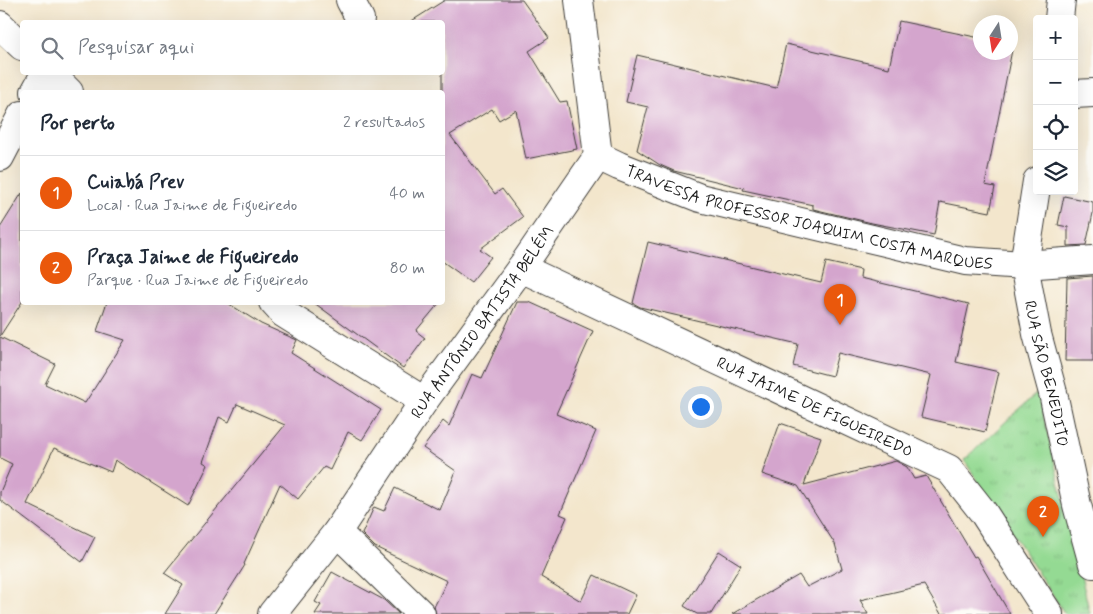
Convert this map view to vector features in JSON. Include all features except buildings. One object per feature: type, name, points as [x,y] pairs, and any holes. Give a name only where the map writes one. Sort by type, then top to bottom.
[{"type":"street","points":[[580,0],[598,156]]},
{"type":"street","points":[[1059,15],[1061,0]]},
{"type":"street","points":[[0,25],[20,44]]},
{"type":"street","points":[[36,90],[46,75]]},
{"type":"street","points":[[51,75],[67,90]]},
{"type":"street","points":[[1078,94],[1093,93]]},
{"type":"street","points":[[0,156],[20,119]]},
{"type":"street","name":"TRAVESSA PROFESSOR JOAQUIM COSTA MARQUES","points":[[598,156],[700,198],[965,261],[1024,265],[1093,260]]},
{"type":"street","name":"RUA ANTÔNIO BATISTA BELÉM","points":[[272,614],[337,532],[424,401],[521,268],[598,156]]},
{"type":"street","name":"RUA SÃO BENEDITO","points":[[1035,195],[1024,265],[1037,334],[1053,393],[1077,505],[1093,564]]},
{"type":"street","name":"RUA JAIME DE FIGUEIREDO","points":[[521,268],[949,468],[983,512],[1049,614]]},
{"type":"street","points":[[276,305],[283,313],[424,401]]},
{"type":"street","points":[[337,532],[421,614]]},
{"type":"green space","points":[[1038,392],[1090,614],[1065,614],[964,460]]},
{"type":"place","name":"Cuiabá Prev","points":[[840,325]]},
{"type":"place","name":"Praça Jaime de Figueiredo","points":[[1043,537]]}]
